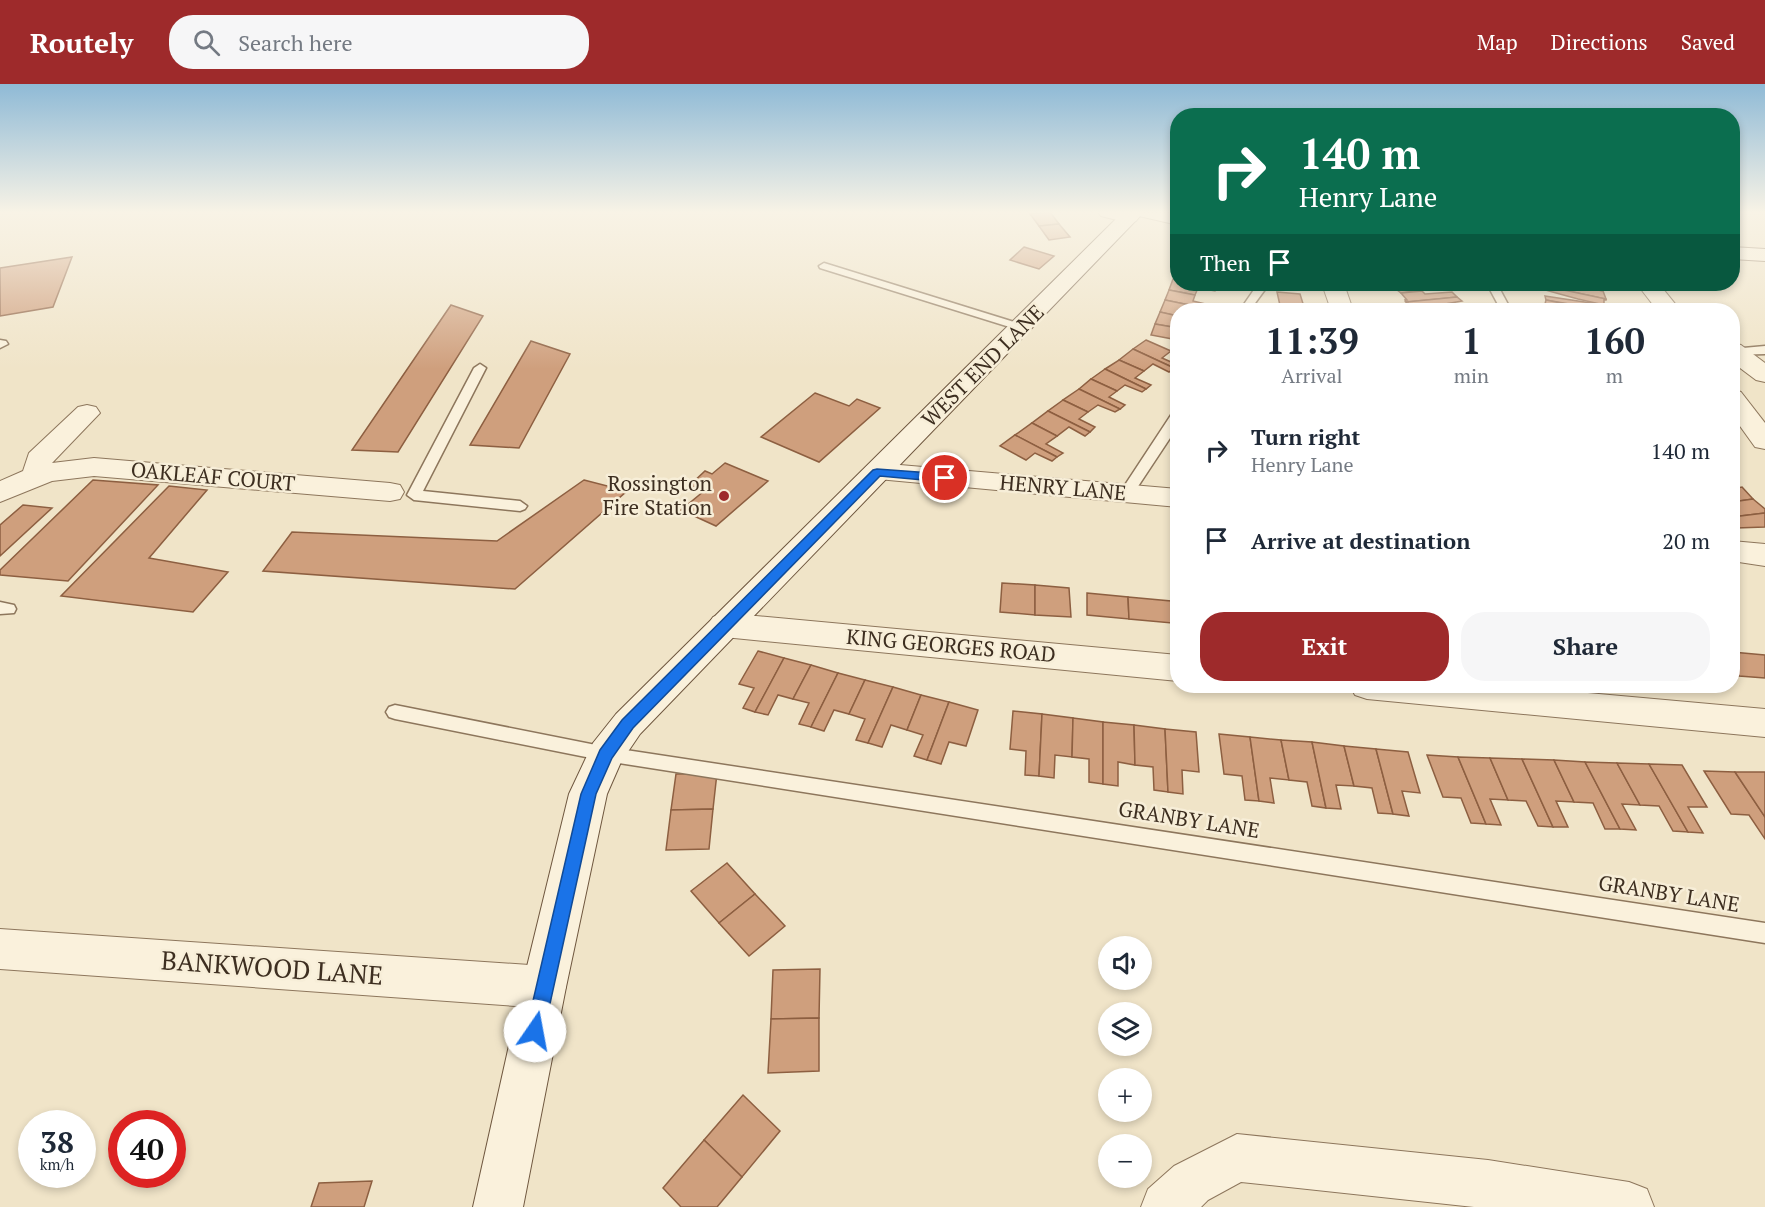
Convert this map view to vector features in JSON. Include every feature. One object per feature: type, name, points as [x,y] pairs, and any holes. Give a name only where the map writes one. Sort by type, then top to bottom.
[{"type":"street","name":"WEST END LANE","points":[[498,1207],[544,987],[588,794],[606,754],[628,724],[1080,264]]},
{"type":"street","points":[[1653,291],[1663,303]]},
{"type":"street","points":[[1740,356],[1765,375]]},
{"type":"street","points":[[1740,408],[1765,441]]},
{"type":"street","points":[[36,474],[39,459],[87,414]]},
{"type":"street","name":"OAKLEAF COURT","points":[[0,493],[36,474],[65,468],[94,467],[402,493]]},
{"type":"street","name":"HENRY LANE","points":[[877,472],[1170,497]]},
{"type":"street","points":[[1740,552],[1765,555]]},
{"type":"street","name":"KING GEORGES ROAD","points":[[724,625],[1170,667]]},
{"type":"street","points":[[1442,693],[1765,723]]},
{"type":"street","name":"BANKWOOD LANE","points":[[0,949],[544,987]]},
{"type":"street","points":[[1166,1207],[1191,1183],[1237,1158],[1488,1184],[1629,1207]]},
{"type":"lane","points":[[824,266],[1020,327]]},
{"type":"lane","points":[[1740,351],[1765,350]]},
{"type":"lane","points":[[480,368],[402,493],[520,506]]},
{"type":"lane","points":[[1126,494],[1170,427]]},
{"type":"lane","name":"GRANBY LANE","points":[[395,712],[606,754],[1765,933]]},
{"type":"building","points":[[24,264],[69,264],[53,307],[0,316],[0,268]]},
{"type":"building","points":[[1024,264],[1044,264],[1039,269]]},
{"type":"building","points":[[1169,290],[1195,295],[1193,301],[1202,303],[1180,303],[1165,300]]},
{"type":"building","points":[[1174,291],[1197,291],[1195,295]]},
{"type":"building","points":[[1422,291],[1425,294],[1452,292],[1457,297],[1406,302],[1407,300],[1401,293]]},
{"type":"building","points":[[1549,291],[1568,291],[1606,300],[1604,303],[1595,303]]},
{"type":"building","points":[[1568,291],[1603,291],[1606,299]]},
{"type":"building","points":[[1277,292],[1300,294],[1303,303],[1279,303]]},
{"type":"building","points":[[1545,296],[1591,303],[1563,303],[1546,300]]},
{"type":"building","points":[[1457,297],[1462,301],[1451,303],[1406,302]]},
{"type":"building","points":[[1165,300],[1180,303],[1170,303],[1170,314],[1160,312]]},
{"type":"building","points":[[1546,300],[1561,303],[1545,303]]},
{"type":"building","points":[[451,305],[483,316],[398,452],[352,450]]},
{"type":"building","points":[[1160,312],[1170,314],[1170,327],[1155,324]]},
{"type":"building","points":[[1155,324],[1170,327],[1170,339],[1151,335]]},
{"type":"building","points":[[1146,340],[1170,351],[1162,358],[1170,362],[1170,366],[1133,349]]},
{"type":"building","points":[[531,341],[570,354],[519,448],[470,445]]},
{"type":"building","points":[[1133,349],[1170,366],[1170,371],[1153,364],[1144,371],[1119,360]]},
{"type":"building","points":[[1119,360],[1144,371],[1135,378],[1151,385],[1146,389],[1105,369]]},
{"type":"building","points":[[1105,369],[1146,389],[1142,392],[1125,385],[1117,391],[1091,379]]},
{"type":"building","points":[[1091,379],[1117,391],[1109,397],[1125,405],[1120,409],[1079,389]]},
{"type":"building","points":[[1079,389],[1120,409],[1115,412],[1098,405],[1088,412],[1063,400]]},
{"type":"building","points":[[815,393],[849,406],[857,399],[880,408],[819,462],[761,437]]},
{"type":"building","points":[[1063,400],[1088,412],[1079,419],[1095,427],[1090,432],[1048,411]]},
{"type":"building","points":[[1048,411],[1090,432],[1085,436],[1069,427],[1057,436],[1032,423]]},
{"type":"building","points":[[1032,423],[1057,436],[1046,444],[1063,453],[1057,457],[1015,435]]},
{"type":"building","points":[[1015,435],[1057,457],[1052,461],[1035,453],[1026,460],[1000,446]]},
{"type":"building","name":"Rossington Fire Station","points":[[725,463],[768,481],[716,526],[681,510],[704,491],[690,485],[705,471],[712,474]]},
{"type":"building","points":[[93,480],[158,485],[68,581],[0,575],[0,570]]},
{"type":"building","points":[[584,480],[627,491],[515,589],[263,571],[292,532],[497,541]]},
{"type":"building","points":[[169,486],[207,490],[149,558],[228,572],[193,612],[61,596]]},
{"type":"building","points":[[1740,487],[1742,487],[1753,499],[1740,501]]},
{"type":"building","points":[[1753,499],[1765,509],[1765,513],[1740,516],[1740,501]]},
{"type":"building","points":[[23,505],[52,508],[0,556],[0,525]]},
{"type":"building","points":[[1765,513],[1765,527],[1740,528],[1740,516]]},
{"type":"building","points":[[1002,583],[1035,585],[1035,615],[1000,612]]},
{"type":"building","points":[[1035,585],[1069,588],[1071,617],[1035,615]]},
{"type":"building","points":[[1087,593],[1128,597],[1129,619],[1087,615]]},
{"type":"building","points":[[1128,597],[1170,601],[1170,623],[1129,619]]},
{"type":"building","points":[[758,651],[784,658],[755,712],[743,708],[754,688],[739,684]]},
{"type":"building","points":[[1740,653],[1765,655],[1765,678],[1740,676]]},
{"type":"building","points":[[784,658],[811,665],[793,699],[778,695],[768,715],[755,712]]},
{"type":"building","points":[[811,665],[838,673],[811,727],[799,724],[809,703],[793,699]]},
{"type":"building","points":[[838,673],[865,680],[849,714],[834,710],[824,731],[811,727]]},
{"type":"building","points":[[865,680],[893,687],[868,743],[856,740],[865,719],[849,714]]},
{"type":"building","points":[[893,687],[921,695],[907,730],[891,725],[882,747],[868,743]]},
{"type":"building","points":[[921,695],[949,702],[927,760],[914,756],[923,735],[907,730]]},
{"type":"building","points":[[949,702],[978,710],[966,746],[949,742],[941,764],[927,760]]},
{"type":"building","points":[[1013,711],[1042,714],[1039,776],[1025,775],[1026,751],[1010,749]]},
{"type":"building","points":[[1042,714],[1073,718],[1072,757],[1055,755],[1054,778],[1039,776]]},
{"type":"building","points":[[1073,718],[1103,722],[1103,784],[1089,782],[1089,759],[1072,757]]},
{"type":"building","points":[[1103,722],[1134,725],[1135,765],[1118,762],[1118,786],[1103,784]]},
{"type":"building","points":[[1134,725],[1165,729],[1168,792],[1154,790],[1153,767],[1135,765]]},
{"type":"building","points":[[1165,729],[1196,732],[1199,772],[1182,770],[1183,794],[1168,792]]},
{"type":"building","points":[[1219,734],[1250,737],[1259,801],[1245,800],[1242,776],[1224,774]]},
{"type":"building","points":[[1250,737],[1281,740],[1289,780],[1270,778],[1274,803],[1259,801]]},
{"type":"building","points":[[1281,740],[1312,742],[1326,808],[1312,806],[1307,782],[1289,780]]},
{"type":"building","points":[[1312,742],[1344,746],[1354,786],[1336,785],[1341,809],[1326,808]]},
{"type":"building","points":[[1344,746],[1376,749],[1393,814],[1378,813],[1372,788],[1354,786]]},
{"type":"building","points":[[1376,749],[1408,752],[1420,793],[1402,791],[1409,816],[1393,814]]},
{"type":"building","points":[[1427,755],[1458,757],[1486,824],[1471,823],[1461,798],[1443,797]]},
{"type":"building","points":[[1458,757],[1490,758],[1508,800],[1490,799],[1501,825],[1486,824]]},
{"type":"building","points":[[1490,758],[1522,759],[1553,827],[1538,826],[1526,801],[1508,800]]},
{"type":"building","points":[[1522,759],[1554,760],[1574,802],[1556,801],[1568,827],[1553,827]]},
{"type":"building","points":[[1554,760],[1585,762],[1620,829],[1605,829],[1593,803],[1574,802]]},
{"type":"building","points":[[1585,762],[1617,763],[1640,805],[1622,804],[1636,830],[1620,829]]},
{"type":"building","points":[[1617,763],[1649,764],[1688,832],[1673,831],[1659,806],[1640,805]]},
{"type":"building","points":[[1649,764],[1682,765],[1707,807],[1688,807],[1703,833],[1688,832]]},
{"type":"building","points":[[1704,771],[1735,772],[1765,817],[1765,839],[1749,815],[1731,814]]},
{"type":"building","points":[[1735,772],[1765,772],[1765,817]]},
{"type":"building","points":[[717,773],[713,809],[671,810],[676,774]]},
{"type":"building","points":[[713,809],[709,849],[666,850],[671,810]]},
{"type":"building","points":[[727,863],[755,894],[719,923],[691,891]]},
{"type":"building","points":[[755,894],[785,926],[749,956],[719,923]]},
{"type":"building","points":[[820,969],[819,1018],[771,1019],[773,970]]},
{"type":"building","points":[[819,1018],[819,1071],[768,1073],[771,1019]]},
{"type":"building","points":[[743,1095],[780,1131],[742,1177],[704,1140]]},
{"type":"building","points":[[704,1140],[742,1177],[717,1207],[681,1207],[663,1188]]},
{"type":"building","points":[[372,1181],[364,1207],[311,1207],[319,1183]]},
{"type":"place","name":"Rossington Fire Station","points":[[724,496]]},
{"type":"route","points":[[535,1031],[588,794],[606,754],[628,724],[877,472],[945,478]]}]
